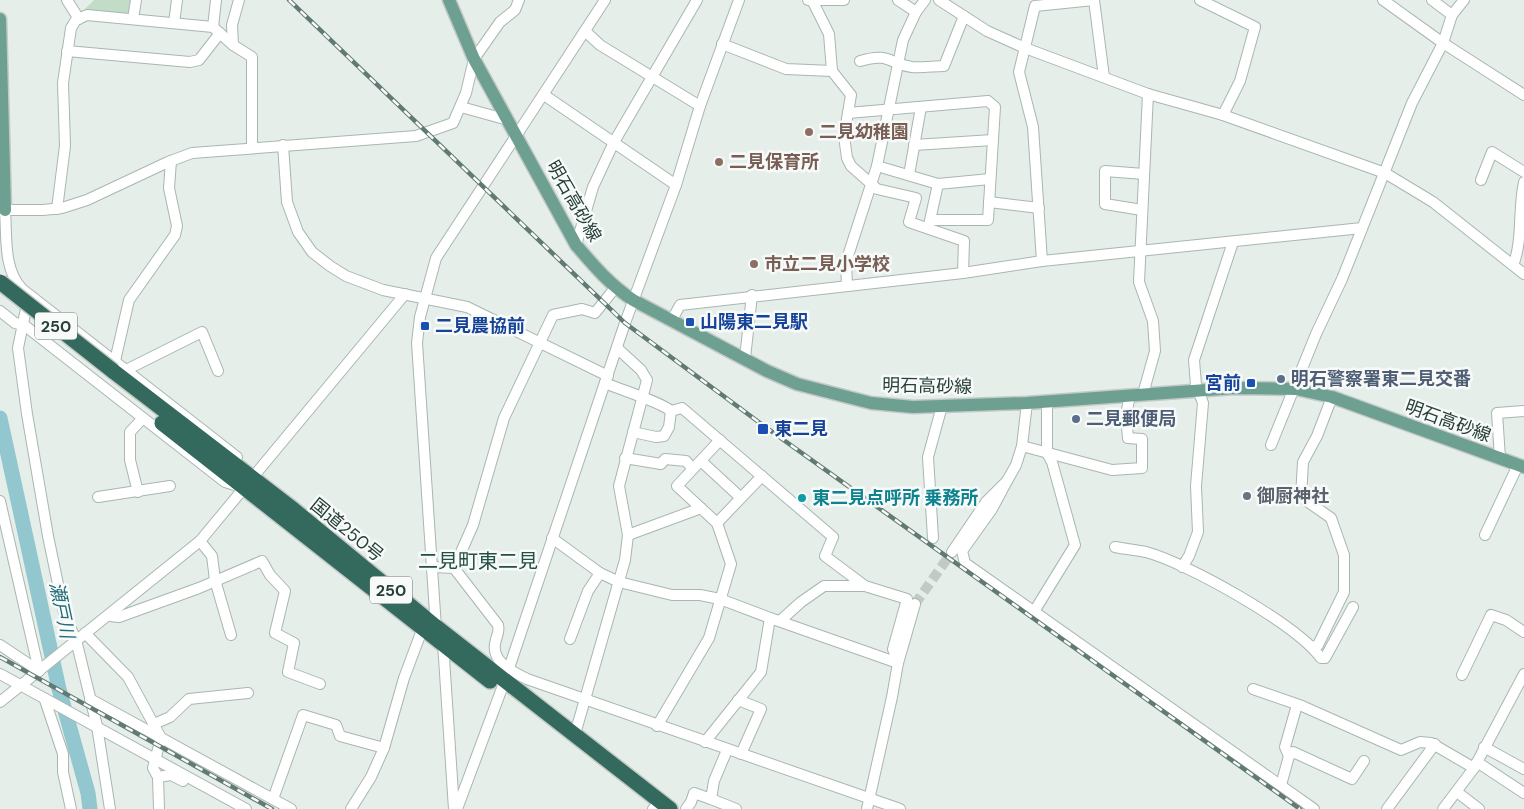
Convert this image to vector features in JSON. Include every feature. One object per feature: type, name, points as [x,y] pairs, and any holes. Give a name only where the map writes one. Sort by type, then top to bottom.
[{"type":"highway","name":"国道250号","points":[[0,282],[115,371],[248,483],[294,510],[429,628],[505,679],[670,809]]},
{"type":"highway","name":"国道250号","points":[[0,295],[115,371]]},
{"type":"highway","name":"国道250号","points":[[429,628],[444,646],[505,679],[654,809]]},
{"type":"main road","name":"明石高砂線","points":[[450,0],[474,59],[518,136],[576,245],[615,288],[633,300],[797,384],[871,403],[913,407],[1026,403],[1198,390],[1270,387],[1296,389],[1332,397],[1521,466]]},
{"type":"main road","points":[[0,18],[2,210]]},
{"type":"street","points":[[67,0],[79,18]]},
{"type":"street","points":[[133,19],[136,0]]},
{"type":"street","points":[[174,23],[177,0]]},
{"type":"street","points":[[67,51],[190,62],[198,60],[217,30],[216,0]]},
{"type":"street","points":[[233,46],[232,25],[239,0]]},
{"type":"street","points":[[115,371],[16,282],[10,268],[2,210],[57,209],[87,200],[192,153],[416,136],[453,123],[461,107],[474,59],[500,22],[515,10],[519,0]]},
{"type":"street","points":[[351,809],[371,777],[384,748],[404,678],[429,628],[433,567],[418,361],[419,328],[436,258],[518,136],[605,0]]},
{"type":"street","points":[[576,245],[593,187],[614,142],[653,79],[697,0]]},
{"type":"street","points":[[455,809],[505,679],[633,300],[676,185],[700,106],[738,0]]},
{"type":"street","points":[[844,0],[811,1],[829,34],[832,71],[835,78],[851,95],[844,136],[847,158],[851,166],[877,189],[916,198],[909,222],[930,224],[988,220],[995,106],[988,101],[848,113]]},
{"type":"street","points":[[898,0],[916,12]]},
{"type":"street","points":[[847,286],[846,262],[877,166],[903,40],[916,12],[925,0]]},
{"type":"street","points":[[939,0],[987,31],[1025,48],[1148,94],[1223,115],[1385,173],[1433,202],[1524,274]]},
{"type":"street","points":[[1042,261],[1033,127],[1018,72],[1035,6],[1094,0],[1104,77]]},
{"type":"street","points":[[1200,0],[1255,27],[1240,81],[1223,115]]},
{"type":"street","points":[[1383,0],[1443,43],[1524,95]]},
{"type":"street","points":[[1432,0],[1452,15]]},
{"type":"street","points":[[1271,445],[1296,389],[1316,334],[1342,279],[1412,103],[1443,43],[1452,15],[1464,0]]},
{"type":"street","points":[[57,209],[63,170],[63,82],[67,51],[71,28],[79,18],[87,15],[174,23],[217,30],[233,46],[252,57],[252,147]]},
{"type":"street","points":[[860,61],[874,56],[886,57],[911,67],[944,66],[964,16]]},
{"type":"street","points":[[585,31],[600,45],[700,106]]},
{"type":"street","points":[[722,44],[786,69],[832,71]]},
{"type":"street","points":[[1144,394],[1156,351],[1156,334],[1139,282],[1148,94]]},
{"type":"street","points":[[544,95],[676,185]]},
{"type":"street","points":[[461,107],[508,120]]},
{"type":"street","points":[[909,175],[921,107]]},
{"type":"street","points":[[914,145],[993,140]]},
{"type":"street","points":[[283,145],[287,202],[298,232],[312,252],[346,276],[383,290],[467,307],[542,343],[643,399],[664,405],[671,411]]},
{"type":"street","points":[[1481,180],[1492,152],[1524,172]]},
{"type":"street","points":[[115,371],[129,300],[175,235],[177,226],[169,188],[171,161]]},
{"type":"street","points":[[877,166],[938,184],[990,179]]},
{"type":"street","points":[[1142,210],[1105,204],[1105,171],[1144,174]]},
{"type":"street","points":[[1513,265],[1521,228],[1520,202],[1524,182]]},
{"type":"street","points":[[930,224],[938,184]]},
{"type":"street","points":[[989,202],[1039,208]]},
{"type":"street","points":[[930,224],[964,242],[963,273]]},
{"type":"street","points":[[672,320],[680,305],[752,295],[963,273],[1042,261],[1362,228]]},
{"type":"street","points":[[1182,567],[1189,556],[1198,532],[1196,486],[1203,403],[1196,385],[1194,360],[1233,242]]},
{"type":"street","points":[[454,568],[474,525],[504,418],[542,343],[553,315],[582,309],[595,313],[615,288]]},
{"type":"street","points":[[0,702],[76,640],[110,616],[200,541],[405,294]]},
{"type":"street","points":[[29,295],[20,324],[18,348],[27,414],[48,536],[64,613],[76,640],[97,726],[110,809]]},
{"type":"street","points":[[745,358],[752,295]]},
{"type":"street","points":[[0,311],[20,324],[225,482],[248,483]]},
{"type":"street","points":[[115,371],[202,332],[218,372]]},
{"type":"street","points":[[574,734],[625,560],[628,535],[619,486],[625,458],[643,399],[646,380],[641,370],[617,348]]},
{"type":"street","points":[[1022,446],[1112,470],[1142,468],[1142,439],[1128,438],[1126,415],[1130,395]]},
{"type":"street","points":[[1313,648],[1318,645],[1344,592],[1344,555],[1338,543],[1334,524],[1319,507],[1301,497],[1303,462],[1317,436],[1332,397]]},
{"type":"street","points":[[1035,610],[1075,546],[1052,462],[1047,453],[1047,401]]},
{"type":"street","points":[[1026,403],[1022,446],[1016,465],[992,509],[962,551],[965,563],[1035,610],[1314,809]]},
{"type":"street","points":[[933,538],[928,457],[942,406]]},
{"type":"street","points":[[671,411],[682,408],[833,537],[826,556],[865,586]]},
{"type":"street","points":[[633,432],[656,438],[664,436],[669,427],[671,411]]},
{"type":"street","points":[[1500,458],[1497,413],[1524,411]]},
{"type":"street","points":[[138,492],[130,460],[130,432],[143,418]]},
{"type":"street","points":[[657,726],[708,638],[731,564],[717,523],[677,486],[720,440]]},
{"type":"street","points":[[625,458],[661,464],[665,459],[686,462],[693,469]]},
{"type":"street","points":[[701,461],[740,497]]},
{"type":"street","points":[[1485,536],[1521,466]]},
{"type":"street","points":[[717,523],[762,476]]},
{"type":"street","points":[[952,552],[986,502],[1006,481]]},
{"type":"street","points":[[98,497],[170,486]]},
{"type":"street","points":[[0,501],[3,530],[39,671]]},
{"type":"street","points":[[628,535],[701,508]]},
{"type":"street","points":[[552,538],[600,573],[619,582],[672,595],[700,595],[720,600],[898,662]]},
{"type":"street","points":[[200,541],[212,556],[214,580],[231,635]]},
{"type":"street","points":[[1116,547],[1146,552],[1226,589],[1263,612],[1313,648],[1321,658],[1325,658],[1353,607]]},
{"type":"street","points":[[110,616],[119,617],[262,561],[270,575],[285,591],[275,633],[294,643],[288,672],[320,684]]},
{"type":"street","points":[[433,567],[454,568],[498,625],[500,633],[495,644],[497,658],[505,679]]},
{"type":"street","points":[[570,639],[588,591],[600,573]]},
{"type":"street","points":[[705,742],[760,672],[775,620],[824,586],[865,586],[907,599],[893,649],[898,662]]},
{"type":"street","points":[[869,804],[898,662],[915,604]]},
{"type":"street","points":[[1462,675],[1491,615],[1506,620],[1524,632]]},
{"type":"street","points":[[85,633],[128,677],[161,738],[154,758],[153,768],[158,777],[159,809]]},
{"type":"street","points":[[0,645],[39,671]]},
{"type":"street","points":[[444,646],[455,809]]},
{"type":"street","points":[[0,674],[246,809]]},
{"type":"street","points":[[1442,809],[1457,792],[1475,765],[1524,674]]},
{"type":"street","points":[[505,679],[527,679],[741,754],[869,804],[900,809]]},
{"type":"street","points":[[1253,689],[1297,705],[1401,750],[1420,742],[1435,744],[1524,793]]},
{"type":"street","points":[[154,724],[170,717],[189,699],[248,693]]},
{"type":"street","points":[[90,699],[291,809]]},
{"type":"street","points":[[46,700],[63,754],[63,772],[70,809]]},
{"type":"street","points":[[738,700],[761,710],[741,754]]},
{"type":"street","points":[[1289,756],[1285,747],[1297,705]]},
{"type":"street","points":[[273,799],[303,715],[336,725],[340,736],[384,748]]},
{"type":"street","points":[[1386,809],[1435,744]]},
{"type":"street","points":[[1484,747],[1524,769]]},
{"type":"street","points":[[711,799],[714,781],[727,750]]},
{"type":"street","points":[[1281,785],[1289,756],[1293,752],[1352,779],[1364,761]]},
{"type":"street","points":[[158,777],[171,775],[200,790]]},
{"type":"street","points":[[1457,792],[1479,809]]},
{"type":"street","points":[[686,809],[694,793],[736,809]]},
{"type":"green space","points":[[94,0],[133,0],[132,10],[126,14],[84,10]]},
{"type":"waterway","name":"瀬戸川","points":[[0,418],[59,689],[88,793],[90,809]]},
{"type":"tunnel","points":[[915,604],[952,552]]},
{"type":"railway","points":[[289,0],[625,323],[764,426],[1300,809]]},
{"type":"railway","points":[[0,657],[272,809]]},
{"type":"place","name":"二見幼稚園","points":[[809,132]]},
{"type":"place","name":"二見保育所","points":[[719,162]]},
{"type":"place","name":"市立二見小学校","points":[[754,264]]},
{"type":"place","name":"山陽東二見駅","points":[[690,322]]},
{"type":"place","name":"二見農協前","points":[[425,326]]},
{"type":"place","name":"明石警察署東二見交番","points":[[1281,379]]},
{"type":"place","name":"宮前","points":[[1251,383]]},
{"type":"place","name":"二見郵便局","points":[[1076,419]]},
{"type":"place","name":"東二見","points":[[763,429]]},
{"type":"place","name":"御厨神社","points":[[1247,496]]},
{"type":"place","name":"東二見点呼所 乗務所","points":[[802,498]]},
{"type":"district","name":"二見町東二見","points":[[478,561]]}]
